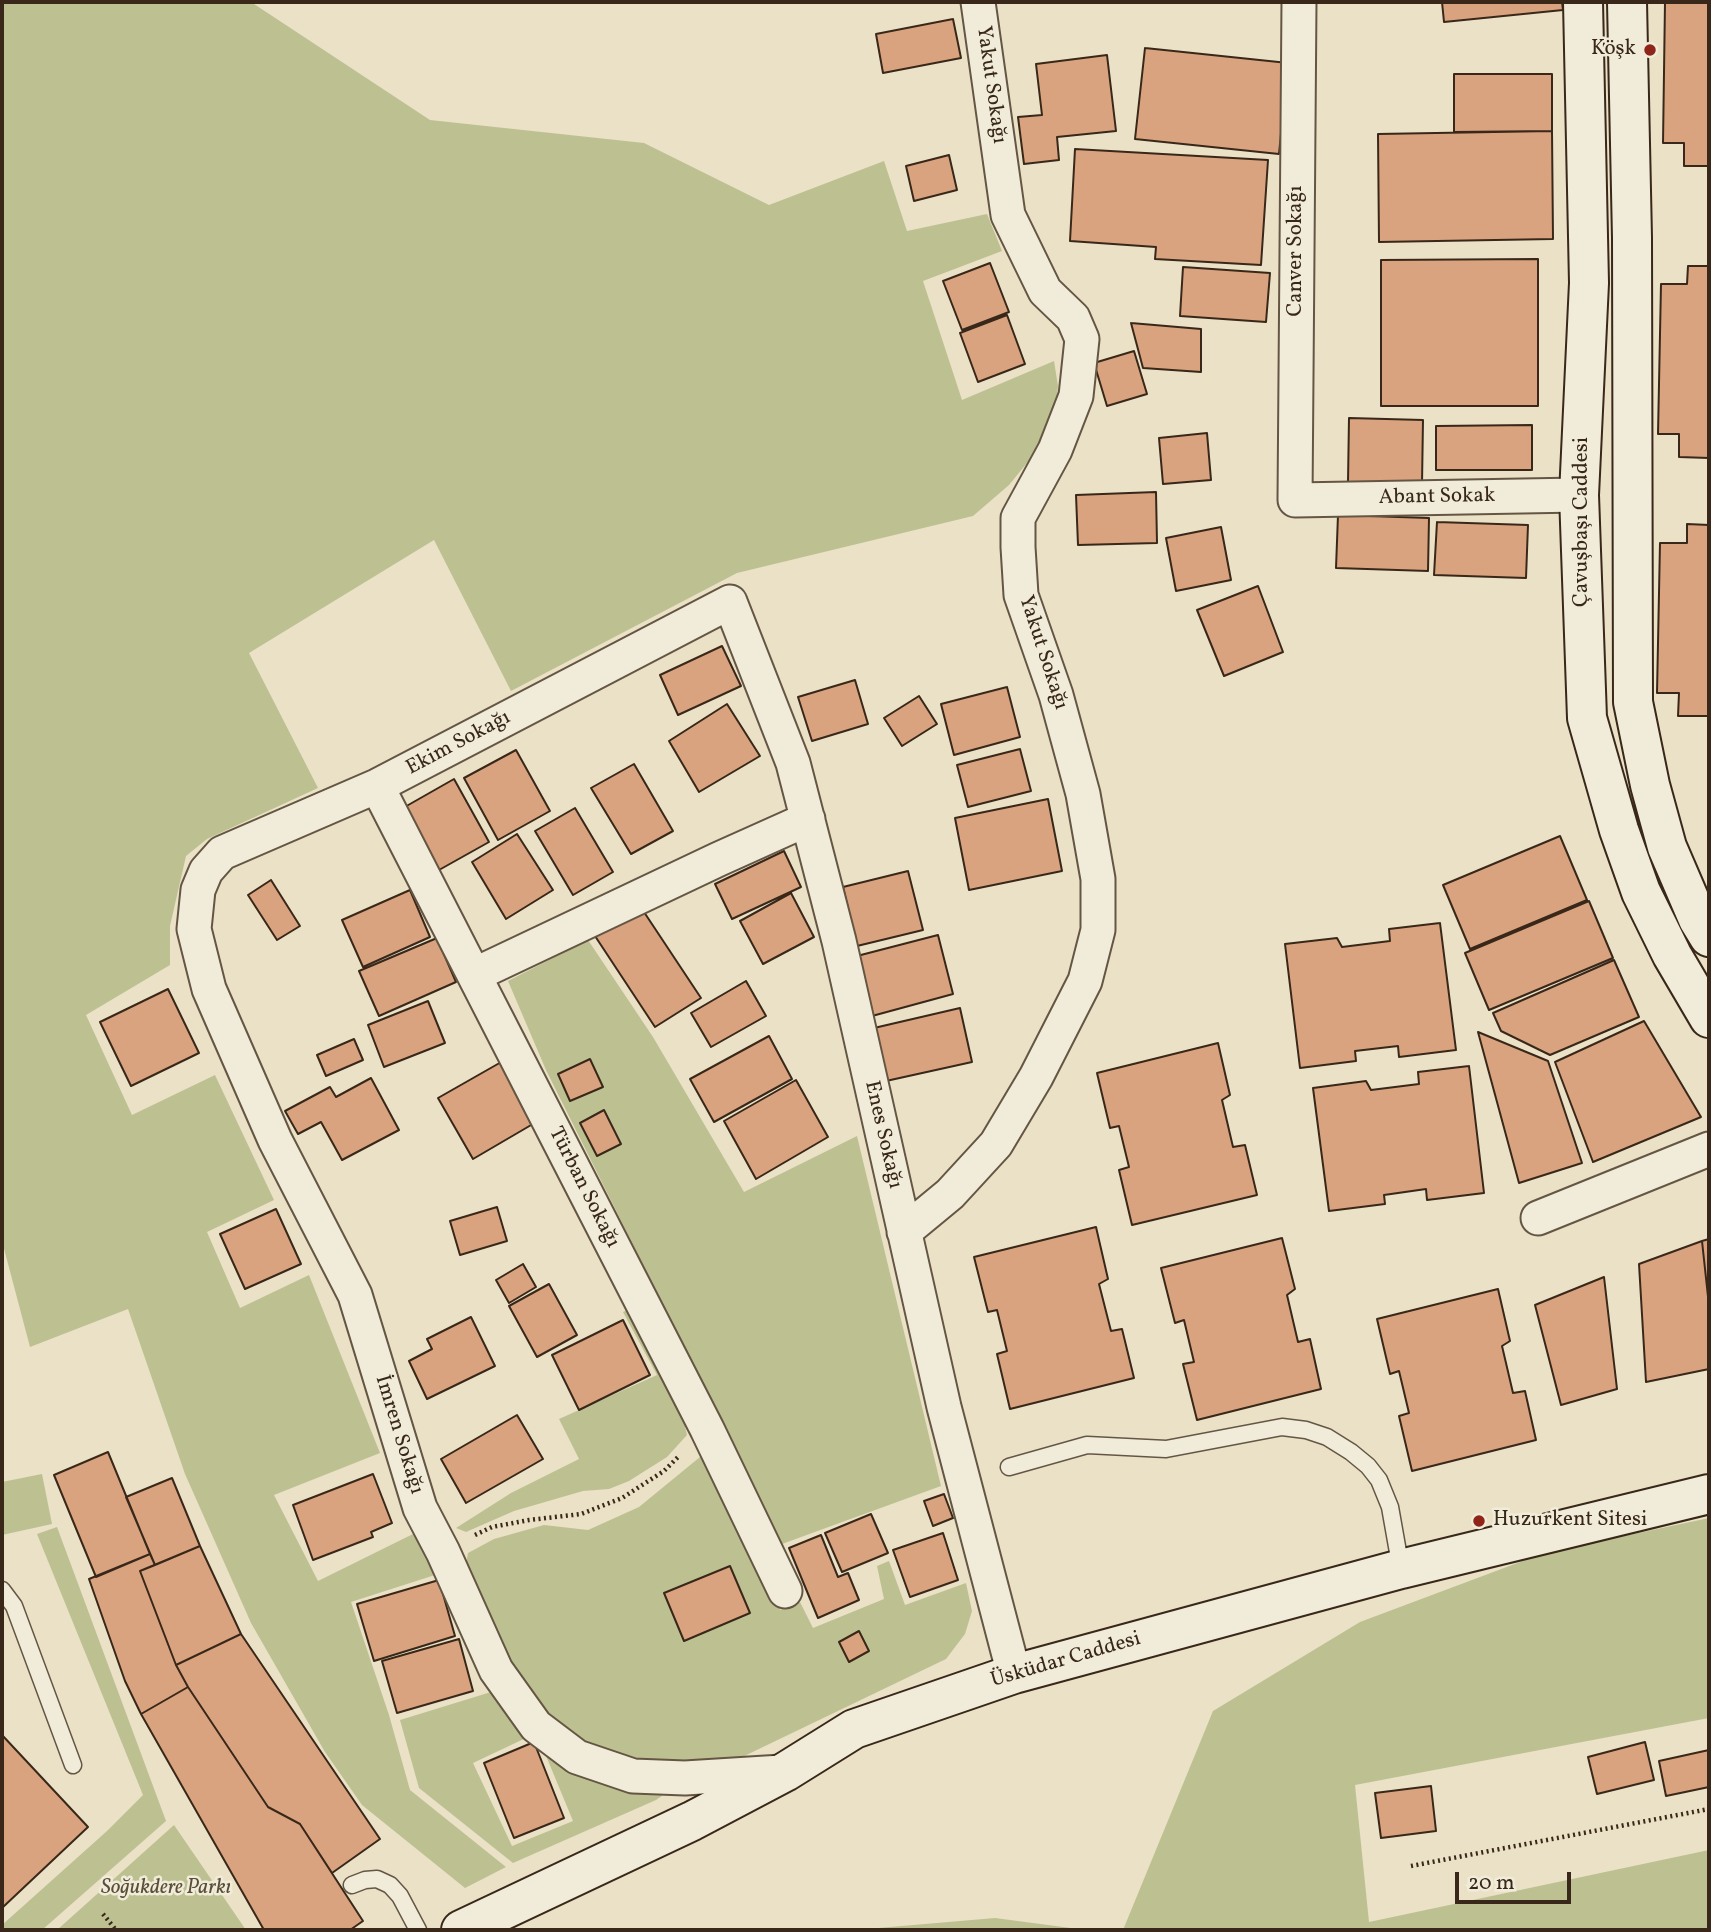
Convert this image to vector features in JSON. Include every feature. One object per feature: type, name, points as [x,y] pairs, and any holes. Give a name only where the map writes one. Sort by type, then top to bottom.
[{"type":"main road","name":"Çavuşbaşı Caddesi","points":[[1584,2],[1589,283],[1579,495],[1587,718],[1619,831],[1641,892],[1672,955],[1709,1018]]},
{"type":"main road","points":[[1628,2],[1632,237],[1633,702],[1650,785],[1667,846],[1698,919],[1709,937]]},
{"type":"main road","name":"Üsküdar Caddesi","points":[[461,1930],[692,1821],[785,1772],[854,1729],[1014,1674],[1401,1569],[1709,1494]]},
{"type":"street","name":"Yakut Sokağı","points":[[904,1232],[950,1194],[996,1144],[1037,1077],[1086,981],[1098,930],[1098,879],[1083,794],[1056,695],[1021,595],[1018,547],[1018,518],[1055,450],[1076,396],[1082,340],[1073,318],[1045,291],[1008,215],[978,2]]},
{"type":"street","name":"Canver Sokağı","points":[[1295,500],[1299,2]]},
{"type":"street","name":"Abant Sokak","points":[[1295,500],[1579,495]]},
{"type":"street","name":"Enes Sokağı","points":[[730,602],[793,763],[808,819],[839,942],[944,1407],[1014,1674]]},
{"type":"street","name":"Ekim Sokağı","points":[[198,890],[206,871],[222,853],[377,786],[730,602]]},
{"type":"street","name":"Türban Sokağı","points":[[377,786],[707,1429],[785,1591]]},
{"type":"street","points":[[474,975],[808,819]]},
{"type":"street","name":"İmren Sokağı","points":[[198,890],[194,929],[209,989],[275,1140],[355,1295],[420,1508],[443,1552],[496,1670],[536,1727],[577,1758],[633,1776],[685,1778],[785,1772]]},
{"type":"street","points":[[1538,1218],[1709,1149]]},
{"type":"lane","points":[[1009,1467],[1087,1444],[1166,1449],[1282,1427],[1306,1430],[1327,1437],[1351,1452],[1368,1466],[1379,1480],[1390,1507],[1401,1569]]},
{"type":"lane","points":[[2,1590],[14,1606],[72,1765]]},
{"type":"lane","points":[[352,1885],[377,1879],[390,1885],[400,1896],[418,1930]]},
{"type":"path","points":[[443,1552],[492,1527],[581,1514],[622,1498],[664,1471],[707,1429]]},
{"type":"path","points":[[1411,1866],[1709,1809]]},
{"type":"path","points":[[103,1914],[116,1930]]},
{"type":"green space","points":[[2,2],[251,2],[430,120],[644,143],[769,205],[884,161],[907,231],[987,214],[1002,251],[923,281],[962,400],[1054,361],[1058,386],[1056,409],[1036,452],[1009,485],[973,516],[737,573],[511,691],[434,540],[249,653],[318,788],[207,839],[186,856],[170,926],[170,965],[86,1015],[132,1115],[215,1075],[274,1200],[207,1232],[240,1308],[309,1275],[380,1453],[274,1495],[318,1581],[415,1533],[435,1575],[351,1602],[389,1715],[410,1790],[506,1867],[465,1888],[362,1805],[325,1752],[251,1623],[185,1474],[128,1309],[30,1347],[2,1241]]},
{"type":"green space","points":[[588,940],[653,1037],[744,1192],[857,1136],[941,1486],[782,1544],[546,1070],[508,981]]},
{"type":"green space","points":[[633,1307],[680,1406],[687,1435],[667,1457],[629,1481],[609,1489],[583,1491],[514,1511],[466,1532],[456,1528],[511,1493],[579,1459],[559,1419],[657,1375],[623,1312]]},
{"type":"green space","points":[[700,1457],[708,1458],[780,1610],[800,1602],[813,1628],[884,1599],[877,1566],[889,1561],[905,1605],[966,1583],[972,1611],[965,1634],[946,1659],[736,1760],[652,1766],[590,1744],[557,1723],[534,1706],[501,1651],[465,1570],[468,1553],[494,1539],[544,1525],[588,1530],[639,1507]]},
{"type":"green space","points":[[42,1474],[52,1524],[2,1535],[2,1482]]},
{"type":"green space","points":[[1709,1518],[1709,1718],[1355,1785],[1369,1922],[1709,1850],[1709,1930],[1123,1930],[1213,1711],[1360,1622],[1544,1553]]},
{"type":"green space","points":[[57,1527],[166,1821],[42,1930],[2,1930],[2,1925],[143,1795],[37,1534]]},
{"type":"green space","points":[[491,1692],[528,1737],[473,1763],[512,1846],[573,1821],[544,1751],[672,1789],[656,1800],[513,1863],[419,1788],[400,1720]]},
{"type":"green space","name":"Soğukdere Parkı","points":[[174,1825],[246,1930],[57,1930]]},
{"type":"green space","points":[[995,1918],[1086,1930],[855,1930]]},
{"type":"building","points":[[1442,2],[1562,2],[1563,10],[1444,22]]},
{"type":"building","points":[[1665,2],[1709,2],[1709,166],[1684,166],[1684,143],[1663,143]]},
{"type":"building","points":[[953,19],[961,58],[883,73],[876,34]]},
{"type":"building","points":[[1145,48],[1288,63],[1279,154],[1135,139]]},
{"type":"building","points":[[1107,55],[1116,131],[1057,137],[1059,160],[1024,164],[1018,117],[1042,115],[1036,64]]},
{"type":"building","points":[[1454,74],[1552,74],[1552,131],[1454,132]]},
{"type":"building","points":[[1552,131],[1553,239],[1379,242],[1378,134]]},
{"type":"building","points":[[1075,149],[1268,160],[1261,265],[1155,259],[1156,247],[1070,241]]},
{"type":"building","points":[[949,155],[957,190],[914,201],[906,166]]},
{"type":"building","points":[[1538,259],[1538,406],[1381,406],[1381,260]]},
{"type":"building","points":[[990,263],[1009,312],[962,330],[943,281]]},
{"type":"building","points":[[1688,266],[1709,266],[1709,458],[1679,457],[1679,434],[1658,434],[1661,284],[1687,284]]},
{"type":"building","points":[[1183,267],[1270,273],[1266,322],[1180,316]]},
{"type":"building","points":[[1007,315],[1025,364],[978,382],[960,333]]},
{"type":"building","points":[[1131,323],[1201,329],[1201,372],[1143,368]]},
{"type":"building","points":[[1134,351],[1147,394],[1107,406],[1094,363]]},
{"type":"building","points":[[1349,418],[1423,420],[1422,484],[1348,482]]},
{"type":"building","points":[[1532,425],[1532,470],[1436,470],[1436,426]]},
{"type":"building","points":[[1207,433],[1211,480],[1163,484],[1159,438]]},
{"type":"building","points":[[1156,492],[1157,543],[1078,545],[1076,495]]},
{"type":"building","points":[[1338,515],[1429,518],[1428,571],[1336,568]]},
{"type":"building","points":[[1437,522],[1528,525],[1526,578],[1434,575]]},
{"type":"building","points":[[1687,524],[1709,525],[1709,716],[1678,716],[1679,693],[1657,693],[1660,543],[1687,543]]},
{"type":"building","points":[[1221,527],[1231,580],[1176,591],[1166,538]]},
{"type":"building","points":[[1258,586],[1283,652],[1224,676],[1197,610]]},
{"type":"building","points":[[722,646],[741,686],[678,715],[660,675]]},
{"type":"building","points":[[855,680],[868,724],[812,741],[798,697]]},
{"type":"building","points":[[1007,687],[1020,737],[954,755],[941,704]]},
{"type":"building","points":[[919,696],[937,724],[902,746],[884,718]]},
{"type":"building","points":[[727,704],[760,756],[699,792],[669,741]]},
{"type":"building","points":[[1020,749],[1031,791],[968,807],[957,765]]},
{"type":"building","points":[[516,750],[550,811],[498,840],[464,778]]},
{"type":"building","points":[[634,764],[673,831],[631,854],[591,788]]},
{"type":"building","points":[[454,779],[489,842],[439,870],[403,808]]},
{"type":"building","points":[[1048,799],[1062,871],[969,890],[955,818]]},
{"type":"building","points":[[575,808],[613,872],[573,895],[535,831]]},
{"type":"building","points":[[517,834],[553,890],[506,919],[472,862]]},
{"type":"building","points":[[1560,836],[1587,900],[1470,949],[1443,885]]},
{"type":"building","points":[[784,851],[801,887],[732,919],[715,884]]},
{"type":"building","points":[[908,871],[923,930],[857,946],[843,887]]},
{"type":"building","points":[[271,880],[300,926],[277,940],[248,895]]},
{"type":"building","points":[[410,890],[430,937],[363,967],[342,920]]},
{"type":"building","points":[[791,893],[814,937],[763,964],[740,921]]},
{"type":"building","points":[[1589,901],[1613,958],[1489,1010],[1465,953]]},
{"type":"building","points":[[640,906],[701,998],[655,1027],[595,936]]},
{"type":"building","points":[[1440,923],[1456,1050],[1399,1057],[1398,1046],[1355,1051],[1356,1061],[1300,1068],[1285,944],[1337,938],[1342,947],[1390,941],[1389,929]]},
{"type":"building","points":[[938,935],[953,994],[872,1016],[857,956]]},
{"type":"building","points":[[437,938],[456,982],[379,1016],[359,971]]},
{"type":"building","points":[[1614,960],[1639,1017],[1550,1055],[1501,1031],[1493,1013]]},
{"type":"building","points":[[746,981],[766,1016],[711,1047],[691,1013]]},
{"type":"building","points":[[168,989],[199,1053],[131,1086],[100,1022]]},
{"type":"building","points":[[428,1001],[445,1043],[384,1067],[368,1025]]},
{"type":"building","points":[[960,1008],[972,1062],[886,1081],[874,1028]]},
{"type":"building","points":[[1644,1021],[1701,1117],[1593,1162],[1555,1062]]},
{"type":"building","points":[[1478,1032],[1548,1061],[1582,1163],[1519,1183]]},
{"type":"building","points":[[769,1036],[792,1079],[714,1122],[690,1079]]},
{"type":"building","points":[[354,1039],[363,1060],[326,1076],[317,1055]]},
{"type":"building","points":[[1218,1043],[1230,1095],[1222,1100],[1233,1147],[1245,1145],[1257,1195],[1132,1225],[1119,1170],[1129,1167],[1119,1126],[1110,1128],[1097,1073]]},
{"type":"building","points":[[590,1059],[603,1087],[570,1101],[558,1074]]},
{"type":"building","points":[[503,1061],[538,1121],[473,1159],[438,1098]]},
{"type":"building","points":[[1469,1066],[1484,1193],[1427,1200],[1426,1189],[1384,1195],[1385,1204],[1329,1211],[1313,1088],[1366,1081],[1371,1090],[1419,1084],[1418,1072]]},
{"type":"building","points":[[371,1078],[399,1130],[342,1160],[321,1122],[298,1134],[285,1111],[330,1087],[336,1097]]},
{"type":"building","points":[[796,1080],[828,1137],[756,1179],[724,1121]]},
{"type":"building","points":[[604,1110],[621,1144],[597,1156],[580,1123]]},
{"type":"building","points":[[497,1207],[507,1241],[460,1255],[450,1221]]},
{"type":"building","points":[[276,1209],[301,1264],[245,1289],[220,1234]]},
{"type":"building","points":[[1096,1227],[1108,1279],[1099,1284],[1111,1331],[1122,1329],[1134,1378],[1010,1409],[997,1354],[1007,1351],[997,1310],[988,1312],[974,1257]]},
{"type":"building","points":[[1282,1238],[1295,1289],[1287,1295],[1298,1342],[1310,1339],[1321,1389],[1197,1420],[1183,1364],[1194,1362],[1184,1320],[1175,1323],[1161,1268]]},
{"type":"building","points":[[1709,1239],[1709,1306],[1702,1241]]},
{"type":"building","points":[[1702,1241],[1709,1306],[1709,1369],[1646,1382],[1639,1264]]},
{"type":"building","points":[[523,1264],[536,1287],[509,1303],[496,1280]]},
{"type":"building","points":[[1604,1277],[1617,1389],[1561,1405],[1535,1305]]},
{"type":"building","points":[[549,1284],[577,1335],[537,1357],[509,1306]]},
{"type":"building","points":[[1498,1289],[1510,1341],[1502,1346],[1513,1393],[1525,1391],[1536,1440],[1412,1471],[1399,1416],[1409,1413],[1399,1371],[1390,1374],[1377,1319]]},
{"type":"building","points":[[471,1317],[495,1366],[427,1399],[409,1361],[432,1349],[427,1339]]},
{"type":"building","points":[[623,1320],[650,1375],[579,1410],[552,1355]]},
{"type":"building","points":[[517,1415],[543,1459],[466,1503],[441,1459]]},
{"type":"building","points":[[108,1452],[150,1554],[96,1577],[54,1475]]},
{"type":"building","points":[[373,1474],[392,1523],[371,1532],[373,1537],[313,1560],[293,1505]]},
{"type":"building","points":[[172,1478],[200,1546],[155,1565],[126,1497]]},
{"type":"building","points":[[944,1494],[953,1518],[933,1526],[924,1501]]},
{"type":"building","points":[[871,1514],[888,1553],[842,1572],[825,1533]]},
{"type":"building","points":[[943,1533],[958,1580],[910,1597],[893,1550]]},
{"type":"building","points":[[821,1535],[838,1577],[848,1573],[859,1600],[818,1618],[789,1548]]},
{"type":"building","points":[[200,1546],[241,1634],[176,1665],[140,1571]]},
{"type":"building","points":[[150,1554],[155,1565],[140,1571],[176,1665],[188,1687],[141,1714],[125,1681],[89,1579]]},
{"type":"building","points":[[730,1566],[750,1613],[684,1641],[664,1593]]},
{"type":"building","points":[[439,1580],[455,1636],[374,1661],[357,1604]]},
{"type":"building","points":[[859,1631],[869,1651],[849,1662],[839,1642]]},
{"type":"building","points":[[241,1634],[380,1839],[332,1873],[300,1824],[268,1807],[176,1665]]},
{"type":"building","points":[[459,1639],[473,1691],[397,1713],[382,1661]]},
{"type":"building","points":[[188,1687],[268,1807],[300,1824],[363,1921],[350,1930],[264,1930],[141,1714]]},
{"type":"building","points":[[2,1735],[88,1827],[2,1908]]},
{"type":"building","points":[[534,1742],[564,1818],[514,1838],[484,1763]]},
{"type":"building","points":[[1645,1742],[1654,1780],[1597,1794],[1588,1757]]},
{"type":"building","points":[[1709,1750],[1709,1787],[1666,1796],[1659,1761]]},
{"type":"building","points":[[1431,1786],[1436,1831],[1381,1838],[1375,1793]]},
{"type":"place","name":"Köşk","points":[[1650,50]]},
{"type":"place","name":"Huzurkent Sitesi","points":[[1479,1521]]}]
